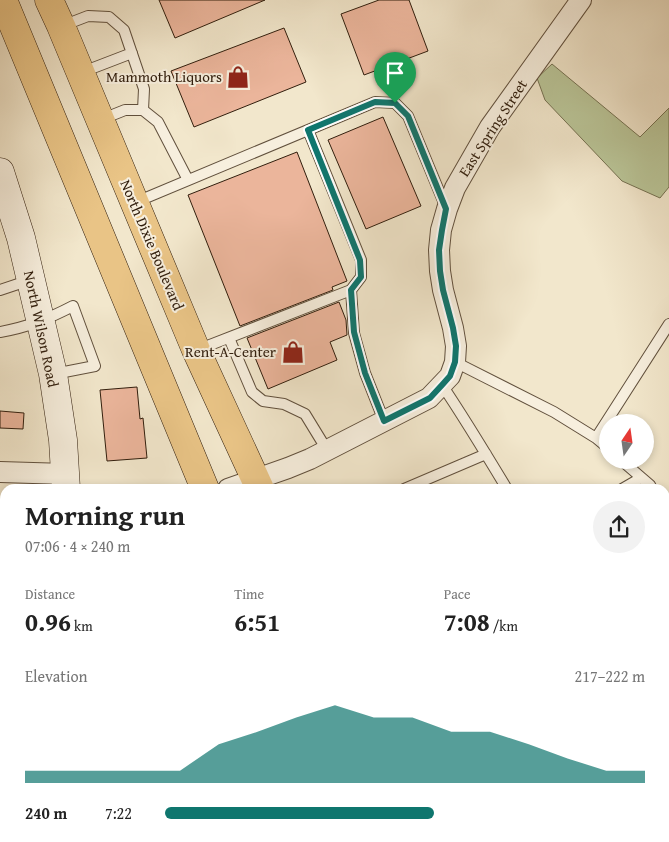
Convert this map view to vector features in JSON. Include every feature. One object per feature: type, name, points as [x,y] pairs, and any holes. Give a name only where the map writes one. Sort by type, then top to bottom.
[{"type":"highway","points":[[3,0],[203,484]]},
{"type":"highway","name":"North Dixie Boulevard","points":[[48,0],[61,26],[196,350],[258,484]]},
{"type":"main road","name":"North Wilson Road","points":[[0,172],[22,238],[41,322],[63,440],[66,481]]},
{"type":"street","name":"East Spring Street","points":[[258,484],[430,398],[450,376],[455,362],[456,346],[443,290],[439,250],[446,209],[454,188],[490,127],[581,0]]},
{"type":"street","points":[[0,472],[66,481]]},
{"type":"lane","points":[[61,26],[88,16],[109,16],[124,30],[144,89],[143,110]]},
{"type":"lane","points":[[80,73],[132,53]]},
{"type":"lane","points":[[134,202],[375,102],[395,103],[408,116],[446,209]]},
{"type":"lane","points":[[99,120],[125,110],[143,110],[158,122],[188,180]]},
{"type":"lane","points":[[196,350],[351,290],[361,277],[360,260],[308,130]]},
{"type":"lane","points":[[0,290],[31,280]]},
{"type":"lane","points":[[351,290],[354,332],[365,373],[384,421]]},
{"type":"lane","points":[[0,332],[41,322],[72,306],[95,366],[52,374]]},
{"type":"lane","points":[[596,438],[669,324]]},
{"type":"lane","points":[[229,338],[252,392],[263,401],[284,404],[305,414],[327,450]]},
{"type":"lane","points":[[455,362],[554,412],[599,440]]},
{"type":"lane","points":[[442,385],[504,484]]},
{"type":"lane","points":[[416,484],[486,454]]},
{"type":"lane","points":[[631,469],[649,484]]},
{"type":"lane","points":[[631,484],[641,478]]},
{"type":"green space","points":[[552,64],[640,137],[669,108],[669,187],[660,198],[622,181],[545,100],[537,78]]},
{"type":"building","points":[[159,0],[265,0],[175,38]]},
{"type":"building","points":[[379,0],[409,0],[428,51],[364,75],[341,14]]},
{"type":"building","name":"Mammoth Liquors","points":[[284,28],[306,82],[194,127],[171,71]]},
{"type":"building","points":[[383,117],[421,206],[366,229],[328,140]]},
{"type":"building","points":[[297,152],[347,281],[332,287],[333,290],[240,326],[188,195]]},
{"type":"building","name":"Rent-A-Center","points":[[339,302],[346,320],[347,335],[330,342],[337,360],[268,389],[247,338]]},
{"type":"building","points":[[137,387],[140,419],[143,418],[147,458],[107,461],[100,390]]},
{"type":"building","points":[[0,411],[24,413],[23,429],[0,428]]},
{"type":"place","name":"Mammoth Liquors","points":[[238,77]]},
{"type":"place","name":"Rent-A-Center","points":[[293,352]]},
{"type":"route","points":[[375,102],[395,103],[408,116],[446,209],[439,250],[440,271],[456,346],[455,362],[450,376],[430,398],[384,421],[365,373],[354,332],[351,290],[361,277],[360,260],[308,130],[375,102]]}]
